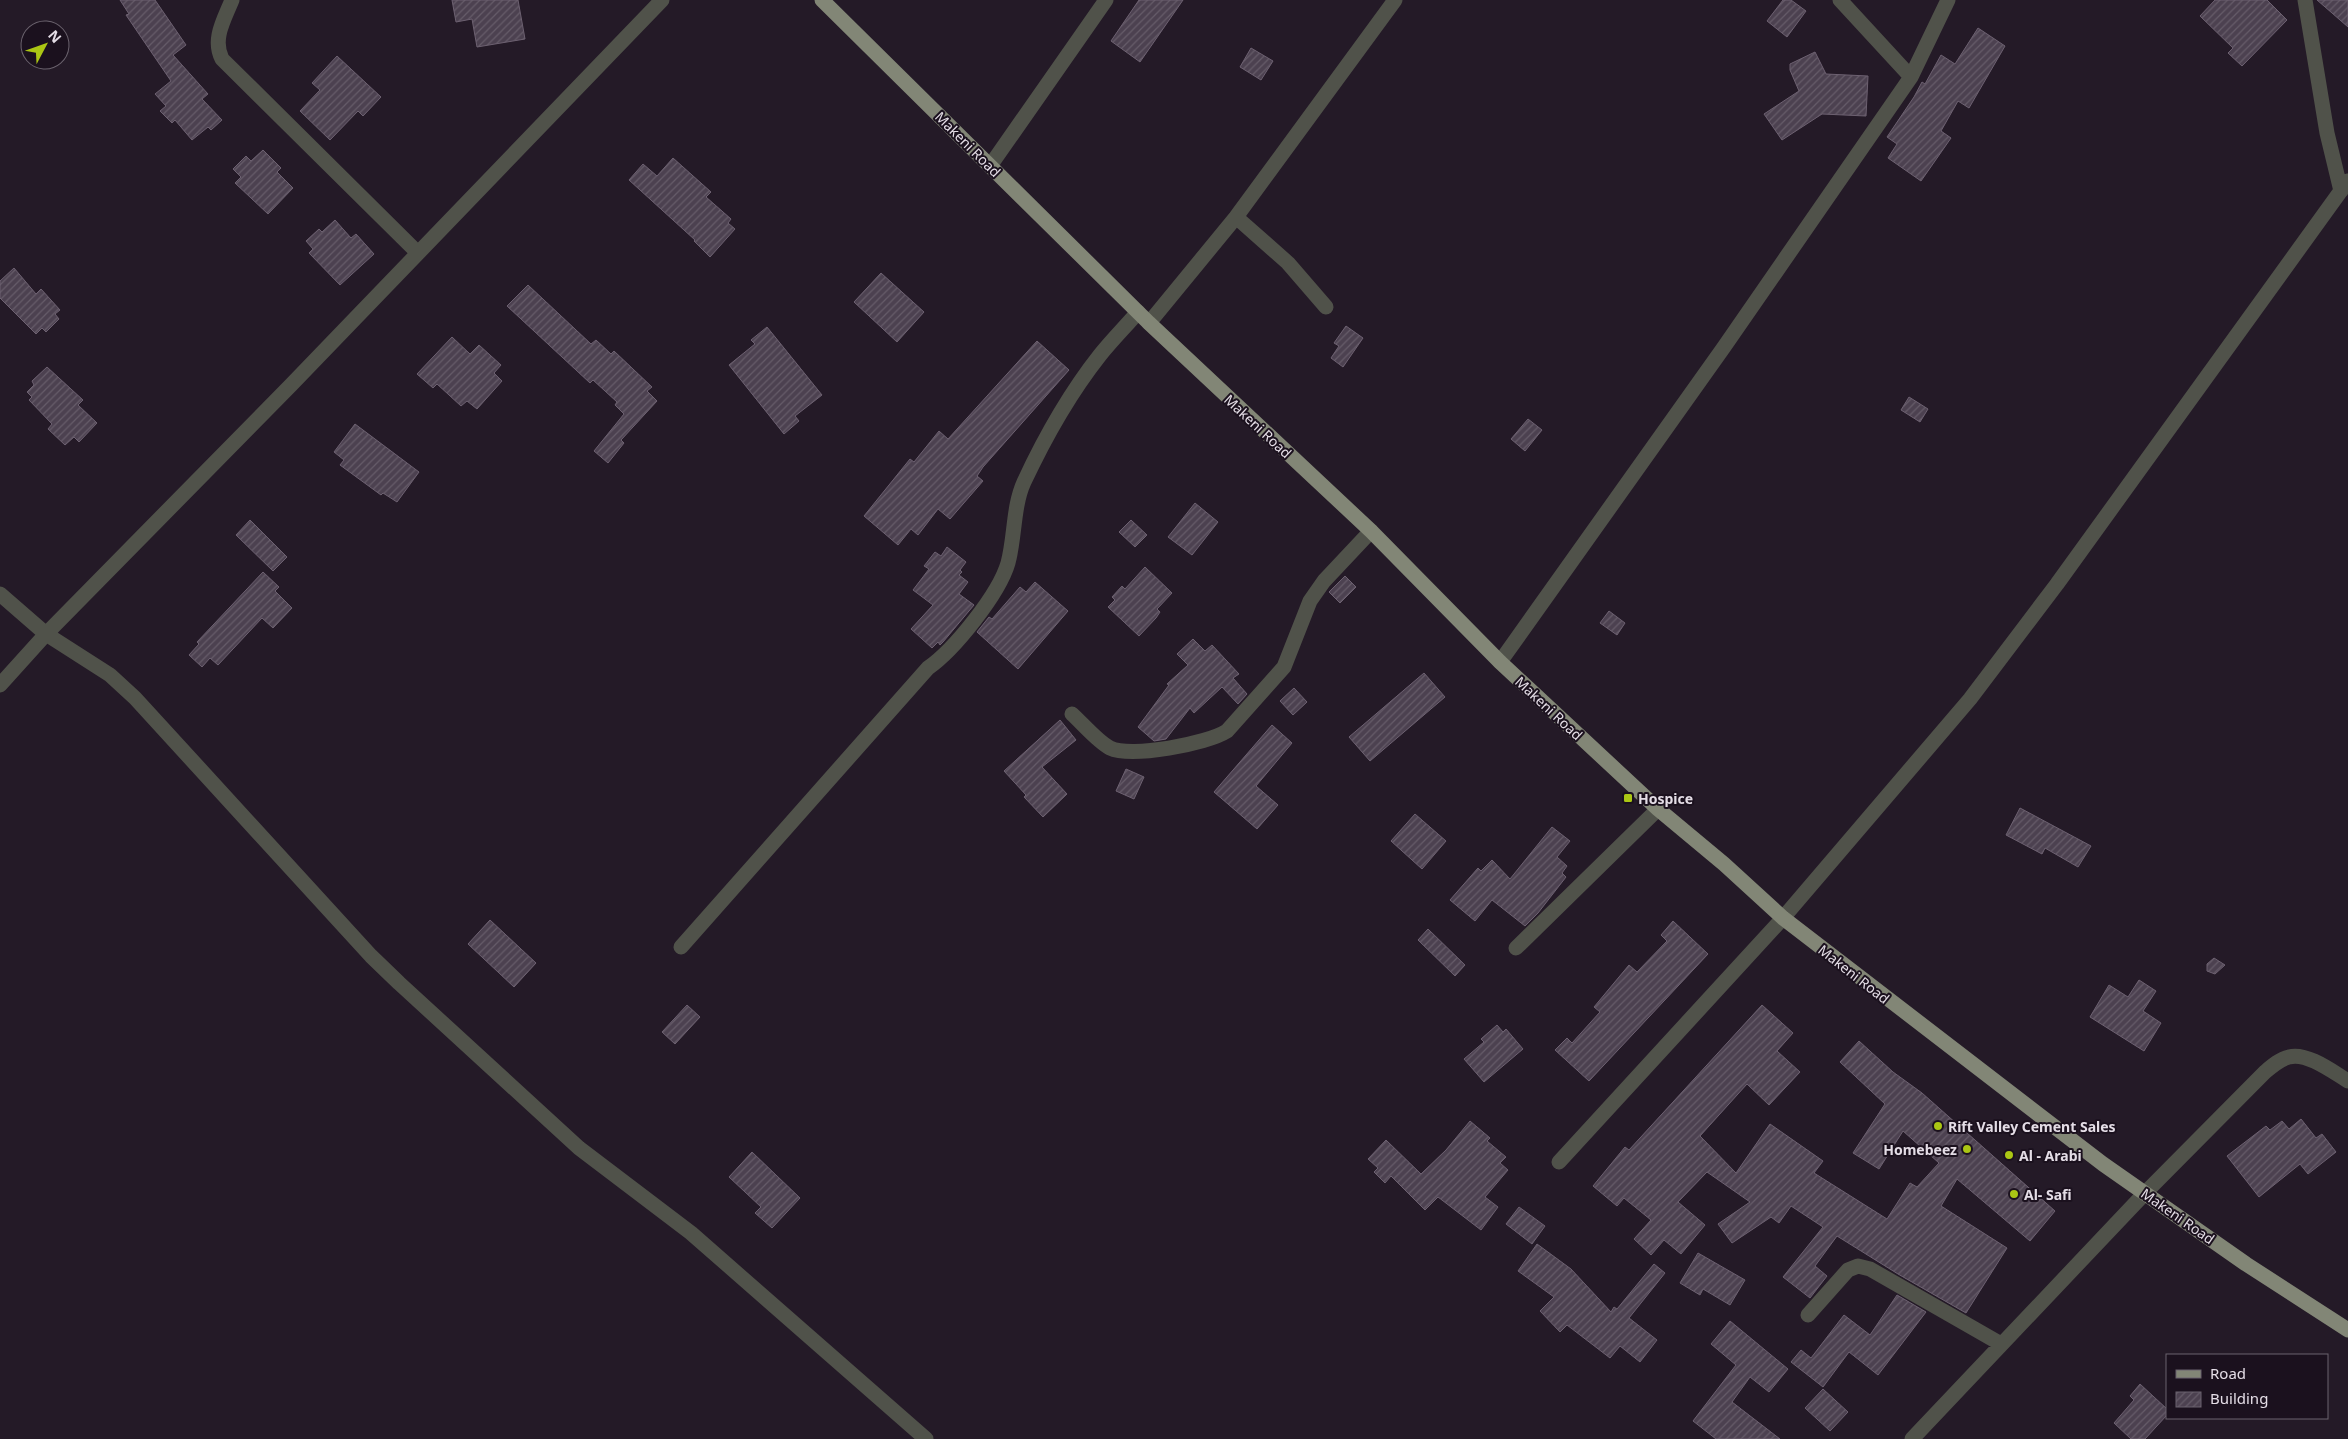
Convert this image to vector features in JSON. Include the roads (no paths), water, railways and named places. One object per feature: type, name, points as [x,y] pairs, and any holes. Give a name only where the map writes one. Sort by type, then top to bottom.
[{"type":"main road","name":"Makeni Road","points":[[822,0],[1149,323],[1371,531],[1500,662],[1658,809],[1724,864],[1783,918],[2048,1123],[2246,1264],[2348,1330]]},
{"type":"street","points":[[232,0],[218,36],[217,49],[222,59],[418,253]]},
{"type":"street","points":[[0,685],[46,634],[662,0]]},
{"type":"street","points":[[990,166],[1106,0]]},
{"type":"street","points":[[1149,323],[1236,217],[1394,0]]},
{"type":"street","points":[[1840,0],[1911,77]]},
{"type":"street","points":[[1500,662],[1707,372],[1911,77],[1948,0]]},
{"type":"street","points":[[1559,1162],[1783,918],[1970,699],[2057,584],[2344,186],[2327,133],[2305,0]]},
{"type":"street","points":[[1236,217],[1288,262],[1326,307]]},
{"type":"street","points":[[681,947],[928,668],[943,657],[972,624],[1008,564],[1023,484],[1049,432],[1100,354],[1138,312]]},
{"type":"street","points":[[1072,714],[1109,748],[1122,750],[1159,750],[1217,738],[1227,732],[1284,667],[1310,601],[1324,581],[1371,531]]},
{"type":"street","points":[[0,594],[46,634],[110,676],[135,698],[371,956],[564,1135],[691,1233],[926,1439]]},
{"type":"street","points":[[1516,948],[1658,809]]},
{"type":"street","points":[[1912,1439],[2145,1193],[2277,1062],[2290,1056],[2306,1058],[2348,1081]]},
{"type":"street","points":[[1808,1315],[1848,1270],[1858,1266],[1870,1270],[2000,1344]]},
{"type":"place","name":"Hospice","points":[[1628,798]]},
{"type":"place","name":"Rift Valley Cement Sales","points":[[1938,1126]]},
{"type":"place","name":"Homebeez","points":[[1967,1149]]},
{"type":"place","name":"Al - Arabi","points":[[2009,1155]]},
{"type":"place","name":"Al- Safi","points":[[2014,1194]]}]
